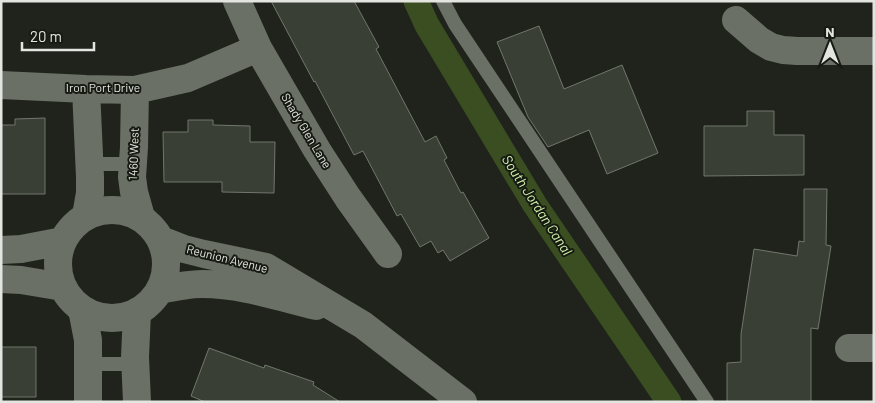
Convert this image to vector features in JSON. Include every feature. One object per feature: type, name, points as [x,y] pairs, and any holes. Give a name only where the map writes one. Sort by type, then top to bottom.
[{"type":"street","name":"Shady Glen Lane","points":[[237,1],[258,48],[317,150],[388,254]]},
{"type":"street","points":[[736,20],[759,40],[783,50],[874,51]]},
{"type":"street","name":"Iron Port Drive","points":[[1,86],[135,90],[188,78],[258,48]]},
{"type":"street","points":[[86,90],[90,164],[90,193],[86,216]]},
{"type":"street","name":"1460 West","points":[[135,90],[134,164],[132,177],[140,217]]},
{"type":"street","points":[[104,210],[123,211],[140,217],[152,227],[161,240],[166,256],[166,273],[160,290],[151,302],[138,312],[119,318],[100,317],[82,309],[71,300],[63,287],[58,272],[58,256],[63,241],[72,227],[86,216],[104,210]]},
{"type":"street","name":"Reunion Avenue","points":[[161,240],[204,254],[266,267],[363,325],[462,402]]},
{"type":"street","points":[[1,250],[21,249],[63,241]]},
{"type":"street","points":[[1,279],[21,280],[63,287]]},
{"type":"street","name":"Reunion Avenue","points":[[160,290],[202,284],[231,286],[343,313]]},
{"type":"street","points":[[82,309],[88,340],[88,402]]},
{"type":"street","points":[[137,402],[135,364],[138,312]]},
{"type":"lane","points":[[444,1],[460,33],[706,402]]},
{"type":"lane","points":[[90,164],[134,164]]},
{"type":"lane","points":[[88,364],[135,364]]},
{"type":"building","points":[[271,1],[354,1],[379,47],[376,49],[425,142],[436,136],[447,158],[444,160],[461,193],[463,192],[489,238],[450,261],[443,250],[438,253],[431,241],[420,247],[401,214],[397,216],[363,151],[354,155]]},
{"type":"building","points":[[539,26],[564,89],[622,65],[658,153],[607,174],[589,130],[548,147],[528,117],[497,42]]},
{"type":"building","points":[[747,111],[774,111],[774,135],[804,135],[804,175],[704,176],[704,126],[747,126]]},
{"type":"building","points":[[45,118],[45,194],[1,194],[1,125],[15,125],[15,119]]},
{"type":"building","points":[[188,120],[213,120],[213,125],[250,126],[250,142],[275,142],[274,193],[222,192],[222,182],[164,182],[163,132],[188,132]]},
{"type":"building","points":[[804,189],[827,189],[826,245],[831,246],[818,329],[811,328],[811,402],[727,402],[727,363],[741,362],[741,334],[754,249],[797,256],[799,241],[804,242]]},
{"type":"building","points":[[1,347],[36,347],[36,397],[1,397]]},
{"type":"building","points":[[209,348],[264,368],[265,365],[314,382],[313,385],[340,402],[205,402],[191,396]]},
{"type":"waterway","name":"South Jordan Canal","points":[[416,1],[427,25],[535,205],[669,402]]}]
